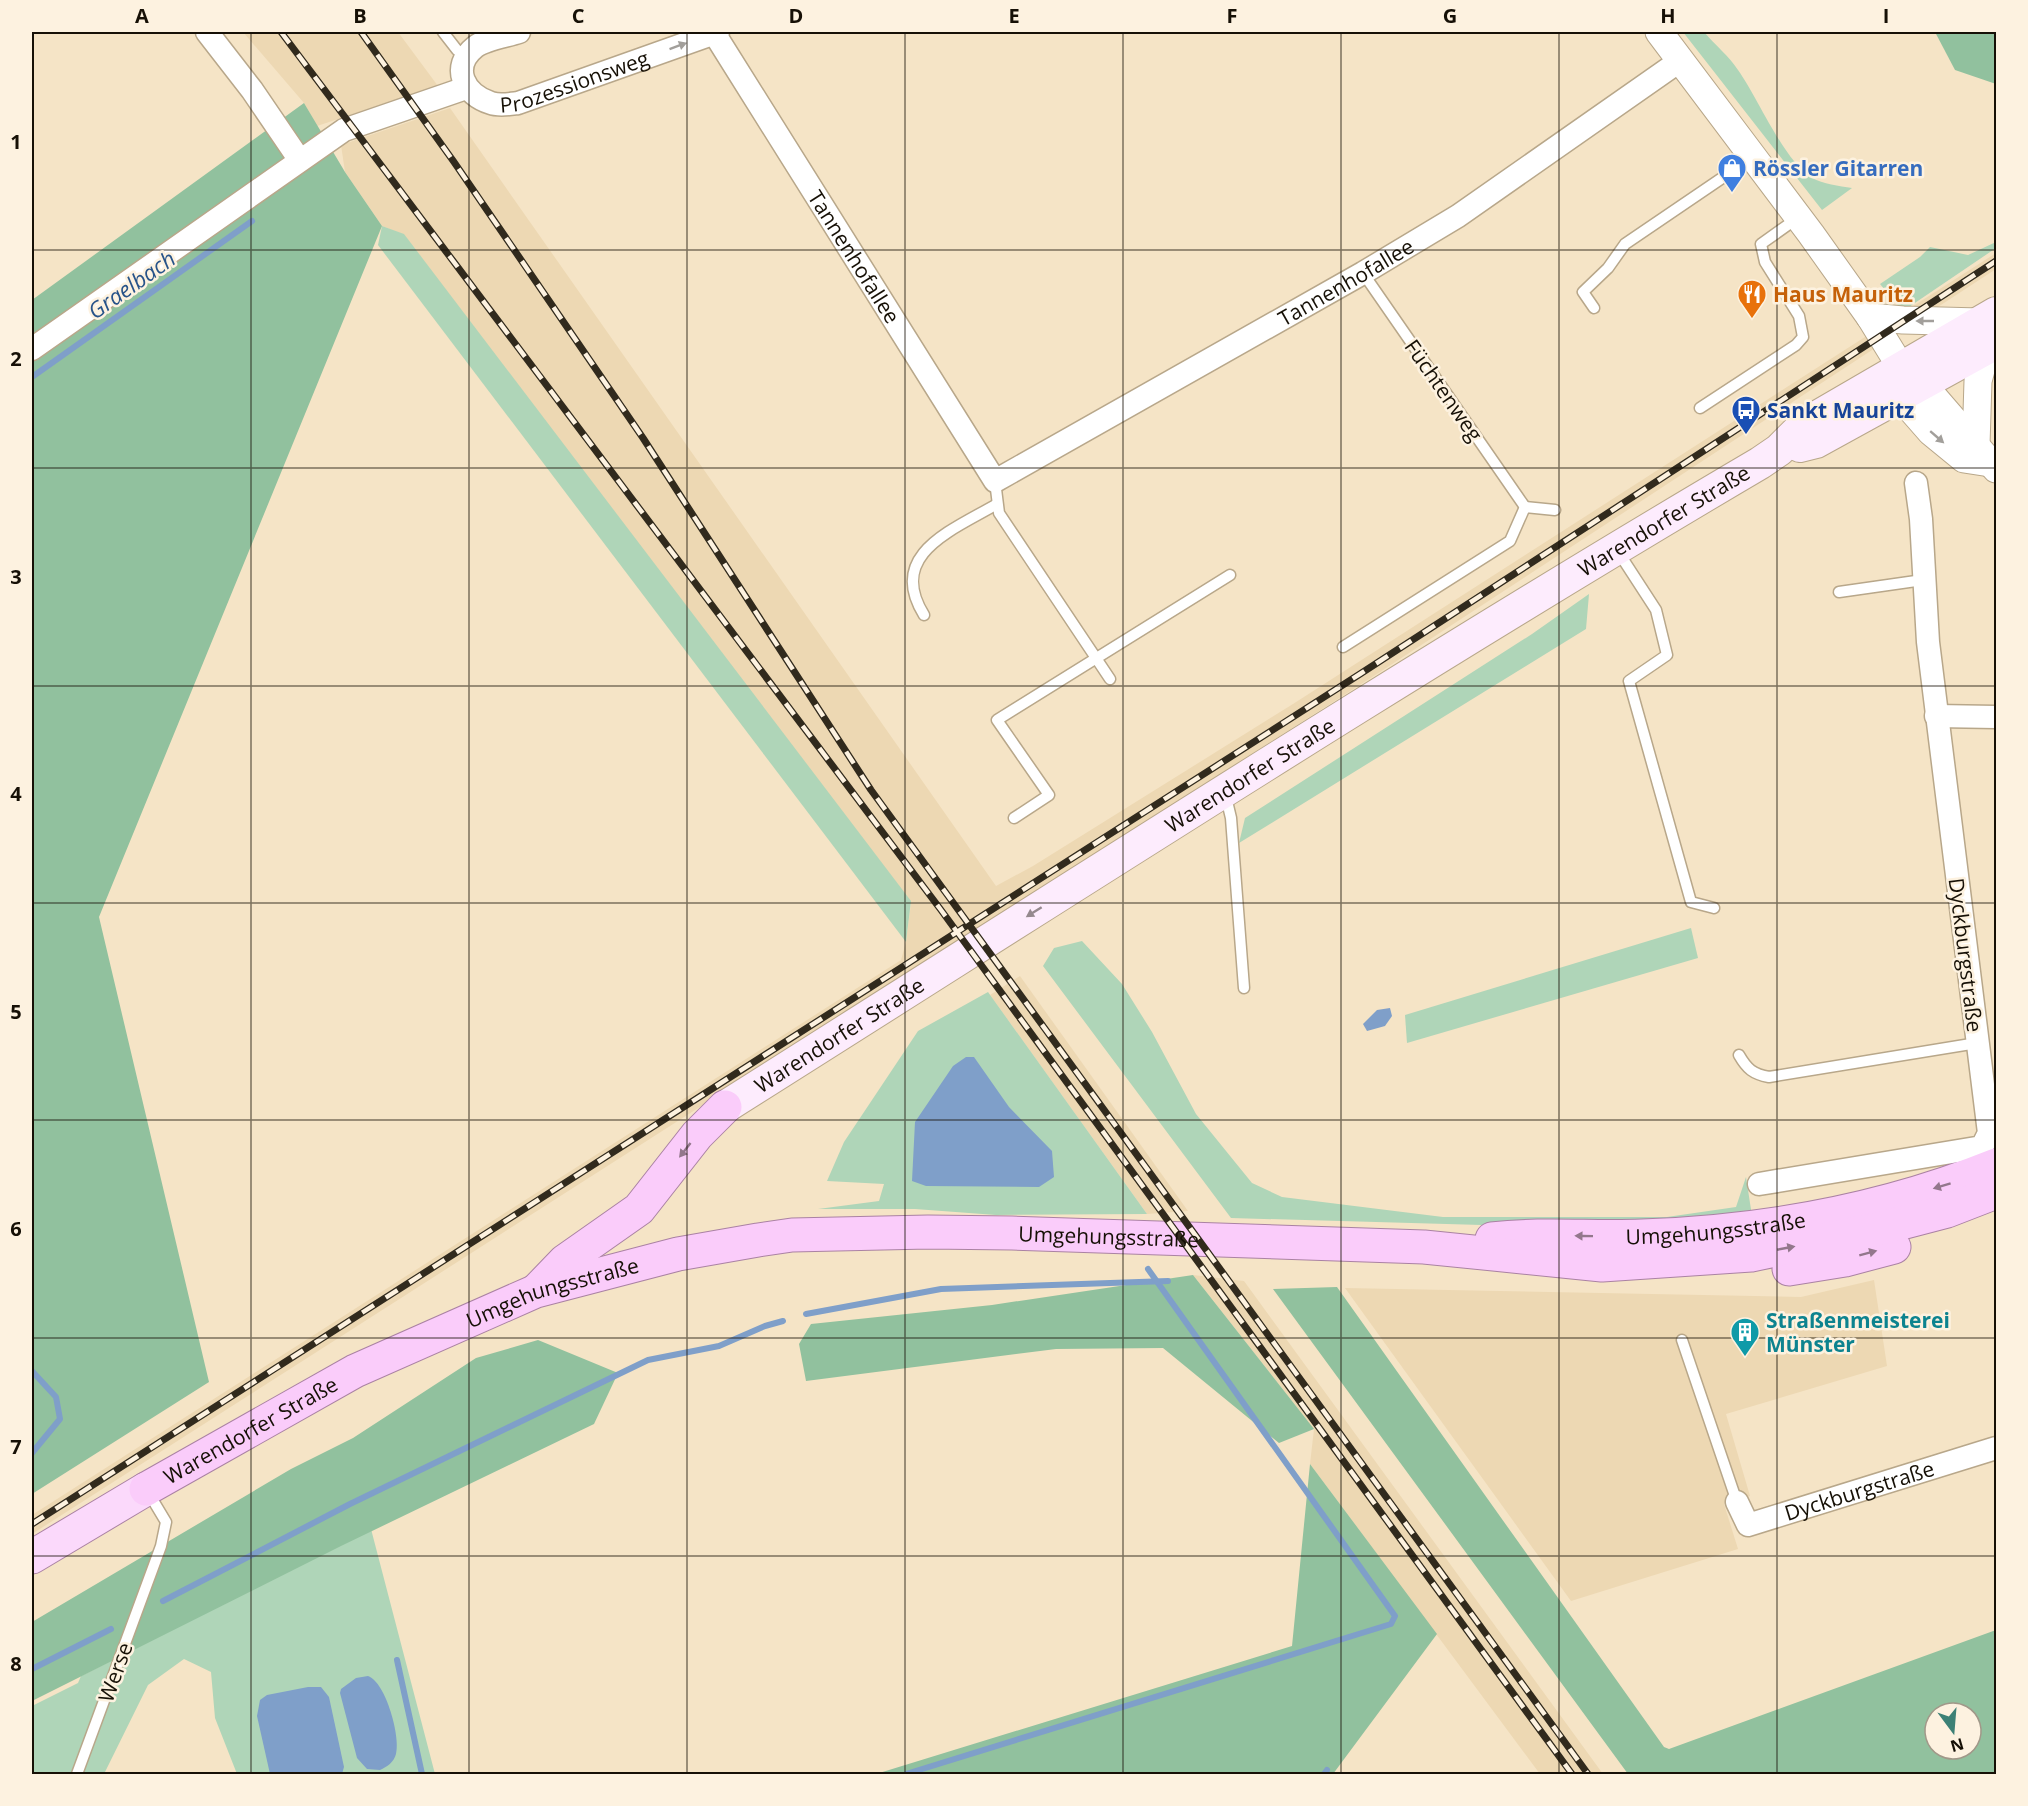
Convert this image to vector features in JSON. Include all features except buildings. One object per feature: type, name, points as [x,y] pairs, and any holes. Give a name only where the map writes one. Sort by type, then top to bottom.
[{"type":"highway","points":[[536,1291],[565,1260],[639,1209],[697,1135],[725,1107]]},
{"type":"highway","name":"Umgehungsstraße","points":[[1424,1247],[1522,1235],[1642,1236],[1783,1224],[1881,1204],[1950,1184],[1996,1165]]},
{"type":"highway","name":"Umgehungsstraße","points":[[355,1371],[536,1291],[678,1254],[792,1236],[940,1232],[1424,1247],[1602,1265],[1751,1255],[1882,1228],[1947,1211],[1996,1192]]},
{"type":"highway","points":[[1602,1265],[1754,1275],[1845,1260],[1956,1230],[1996,1215]]},
{"type":"highway","name":"Warendorfer Straße","points":[[146,1489],[355,1371]]},
{"type":"main road","name":"Warendorfer Straße","points":[[725,1107],[1224,790],[1615,548],[1779,450],[1805,424],[1849,397],[1909,383],[1990,328]]},
{"type":"main road","name":"Warendorfer Straße","points":[[32,1557],[146,1489]]},
{"type":"street","points":[[207,32],[252,90],[300,159]]},
{"type":"street","points":[[468,57],[476,46],[519,32]]},
{"type":"street","name":"Prozessionsweg","points":[[32,349],[344,130],[466,88],[493,104],[519,103],[716,32]]},
{"type":"street","name":"Tannenhofallee","points":[[716,32],[995,481],[1363,273],[1458,216],[1682,60]]},
{"type":"street","points":[[1659,32],[1799,217],[1870,317],[1909,383],[1911,408],[1920,420],[1964,459],[1987,459],[1978,381],[1990,328],[1870,317]]},
{"type":"street","name":"Prozessionsweg","points":[[466,88],[463,68],[468,57]]},
{"type":"street","name":"Dyckburgstraße","points":[[1759,1184],[1982,1148],[1989,1133],[1936,716],[1923,580],[1921,519],[1916,483]]},
{"type":"street","points":[[1936,716],[1996,717]]},
{"type":"street","name":"Dyckburgstraße","points":[[1737,1502],[1748,1525],[1996,1448]]},
{"type":"lane","points":[[443,32],[457,50],[468,57]]},
{"type":"lane","points":[[1594,308],[1583,292],[1608,268],[1625,244],[1754,157]]},
{"type":"lane","points":[[1700,408],[1796,345],[1803,337],[1799,316],[1765,262],[1761,244],[1799,217]]},
{"type":"lane","name":"Füchtenweg","points":[[1363,273],[1525,507]]},
{"type":"lane","name":"Tannenhofallee","points":[[995,481],[999,513],[1110,679]]},
{"type":"lane","points":[[924,615],[915,602],[910,579],[918,558],[932,543],[997,504]]},
{"type":"lane","points":[[1343,647],[1510,541],[1525,507],[1556,510]]},
{"type":"lane","points":[[1615,548],[1656,610],[1667,655],[1629,681],[1691,902],[1714,908]]},
{"type":"lane","points":[[1014,818],[1048,795],[997,720],[1230,575]]},
{"type":"lane","points":[[1839,592],[1923,580]]},
{"type":"lane","points":[[1224,790],[1231,818],[1244,988]]},
{"type":"lane","points":[[1738,1055],[1746,1068],[1756,1075],[1769,1077],[1977,1043]]},
{"type":"lane","points":[[1682,1340],[1737,1502]]},
{"type":"lane","name":"Warendorfer Straße","points":[[146,1489],[166,1522],[153,1570]]},
{"type":"lane","name":"Werse","points":[[77,1774],[153,1570]]},
{"type":"shaded area","points":[[243,32],[398,32],[438,86],[317,126],[304,103]]},
{"type":"shaded area","points":[[450,108],[996,886],[1033,866],[1293,704],[1996,253],[1996,269],[1380,672],[32,1534],[32,1515],[901,960],[906,942],[911,903],[404,235],[382,226],[345,172],[341,145]]},
{"type":"shaded area","points":[[1020,976],[1188,1211],[1147,1214],[990,995]]},
{"type":"shaded area","points":[[1193,1275],[1244,1281],[1603,1774],[1540,1774],[1310,1464],[1314,1429]]},
{"type":"shaded area","name":"Straßenmeisterei Münster","points":[[1874,1280],[1887,1366],[1726,1414],[1750,1496],[1724,1504],[1738,1549],[1571,1601],[1345,1288],[1801,1297]]},
{"type":"green space","points":[[1683,32],[1704,32],[1730,60],[1746,82],[1791,158],[1802,170],[1821,182],[1852,188],[1822,210]]},
{"type":"green space","points":[[1935,32],[1996,32],[1996,84],[1955,70]]},
{"type":"green space","points":[[304,103],[345,172],[382,226],[99,917],[209,1382],[32,1494],[32,300]]},
{"type":"green space","points":[[382,226],[404,234],[911,901],[906,942],[378,245]]},
{"type":"green space","points":[[1996,242],[1996,248],[1903,311],[1880,284],[1920,257],[1930,247],[1968,255]]},
{"type":"green space","points":[[1589,594],[1586,629],[1239,843],[1245,818],[1532,634]]},
{"type":"green space","points":[[1691,928],[1698,958],[1407,1043],[1405,1015]]},
{"type":"green space","points":[[1082,941],[1122,984],[1152,1032],[1196,1114],[1252,1183],[1282,1197],[1443,1217],[1667,1217],[1736,1207],[1746,1177],[1752,1216],[1666,1230],[1231,1218],[1043,966],[1054,948]]},
{"type":"green space","points":[[988,992],[1147,1214],[996,1215],[915,1209],[818,1209],[879,1201],[884,1184],[827,1181],[844,1142],[918,1031]]},
{"type":"green space","points":[[1193,1275],[1314,1429],[1279,1443],[1163,1348],[1056,1349],[806,1381],[799,1344],[811,1324],[992,1305]]},
{"type":"green space","points":[[1337,1287],[1664,1747],[1669,1749],[1996,1630],[1996,1774],[1628,1774],[1273,1289]]},
{"type":"green space","points":[[538,1340],[618,1373],[594,1424],[341,1546],[32,1701],[32,1622],[291,1469],[353,1438],[476,1358]]},
{"type":"green space","points":[[1310,1464],[1437,1634],[1333,1774],[876,1774],[1292,1646]]},
{"type":"green space","points":[[371,1529],[435,1774],[237,1774],[215,1718],[211,1672],[184,1659],[148,1685],[104,1774],[32,1774],[32,1706],[78,1683],[81,1676]]},
{"type":"water","points":[[1390,1008],[1392,1016],[1385,1026],[1367,1031],[1363,1024],[1377,1010]]},
{"type":"water","points":[[966,1057],[974,1057],[1009,1107],[1052,1151],[1054,1177],[1039,1187],[926,1186],[912,1181],[915,1122],[953,1066]]},
{"type":"water","points":[[368,1676],[375,1680],[381,1688],[391,1711],[396,1736],[395,1757],[390,1764],[380,1770],[367,1769],[357,1758],[340,1693],[341,1689],[356,1678]]},
{"type":"water","points":[[308,1687],[321,1687],[329,1697],[344,1767],[342,1774],[270,1774],[257,1716],[260,1700],[267,1695]]},
{"type":"waterway","name":"Graelbach","points":[[32,377],[252,221]]},
{"type":"waterway","points":[[906,1774],[1391,1624],[1395,1616],[1148,1269]]},
{"type":"waterway","points":[[806,1314],[941,1289],[1168,1281]]},
{"type":"waterway","points":[[163,1601],[350,1504],[648,1360],[719,1346],[765,1326],[783,1321]]},
{"type":"waterway","name":"Graelbach","points":[[32,1371],[56,1397],[60,1419],[32,1453]]},
{"type":"waterway","points":[[32,1669],[111,1629]]},
{"type":"waterway","points":[[397,1660],[422,1774]]},
{"type":"waterway","points":[[1324,1774],[1327,1770]]},
{"type":"railway","points":[[281,32],[941,910],[1572,1774]]},
{"type":"railway","points":[[361,32],[454,162],[643,438],[871,790],[1588,1774]]},
{"type":"railway","points":[[32,1524],[1360,674],[1996,261]]},
{"type":"place","name":"Rössler Gitarren","points":[[1732,194]]},
{"type":"place","name":"Haus Mauritz","points":[[1752,320]]},
{"type":"place","name":"Sankt Mauritz","points":[[1746,436]]},
{"type":"place","name":"Straßenmeisterei Münster","points":[[1745,1358]]}]
